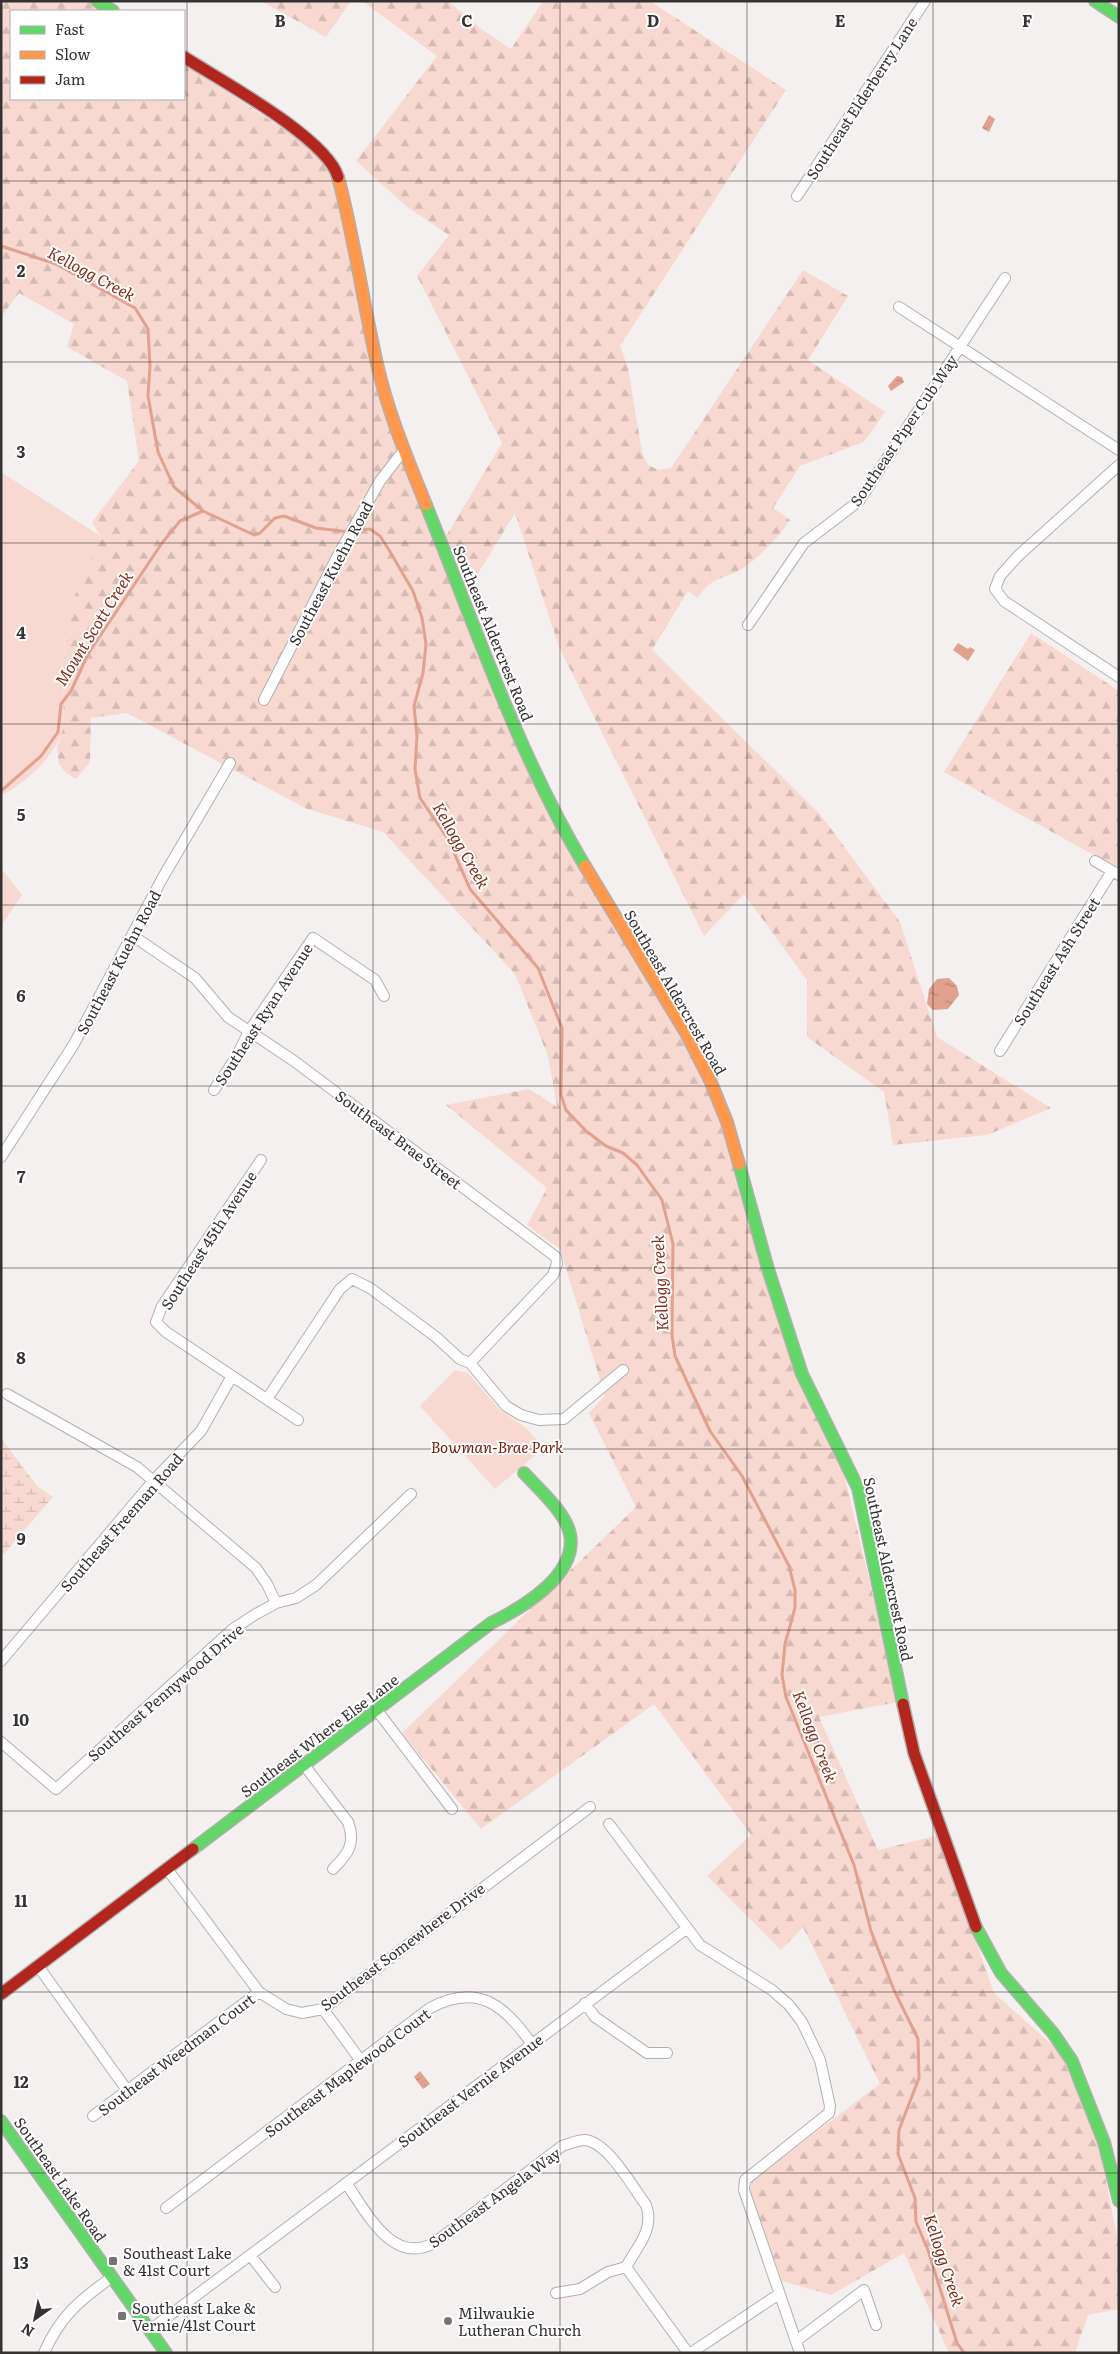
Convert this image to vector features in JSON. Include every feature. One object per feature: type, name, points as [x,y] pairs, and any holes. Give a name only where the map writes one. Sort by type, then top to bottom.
[{"type":"street","points":[[97,1],[110,10]]},
{"type":"street","name":"Southeast Elderberry Lane","points":[[797,196],[926,1]]},
{"type":"street","points":[[1095,1],[1119,17]]},
{"type":"street","name":"Southeast Aldercrest Road","points":[[185,59],[292,129],[331,158],[341,184],[350,221],[378,369],[404,450],[513,721],[551,805],[569,840],[686,1033],[720,1104],[802,1374],[812,1397],[843,1452],[858,1488],[908,1727],[932,1805],[976,1928],[987,1951],[1005,1979],[1061,2043],[1078,2072],[1104,2142],[1119,2201]]},
{"type":"street","name":"Southeast Piper Cub Way","points":[[748,625],[804,543],[859,501],[1005,278]]},
{"type":"street","points":[[899,307],[1119,450]]},
{"type":"street","name":"Southeast Kuehn Road","points":[[264,700],[337,557],[387,469],[404,450]]},
{"type":"street","points":[[1119,465],[1018,556],[1000,576],[995,589],[1004,601],[1119,677]]},
{"type":"street","name":"Southeast Kuehn Road","points":[[1,1157],[74,1044],[163,877],[230,763]]},
{"type":"street","points":[[1095,860],[1115,873]]},
{"type":"street","name":"Southeast Ash Street","points":[[1000,1051],[1115,873]]},
{"type":"street","name":"Southeast Brae Street","points":[[133,936],[195,978],[222,1012],[294,1061],[556,1257],[557,1264],[553,1274],[470,1363]]},
{"type":"street","name":"Southeast Ryan Avenue","points":[[214,1090],[237,1056],[249,1031],[313,938],[375,980],[384,996]]},
{"type":"street","name":"Southeast 45th Avenue","points":[[232,1376],[166,1332],[156,1322],[162,1306],[261,1160]]},
{"type":"street","points":[[267,1399],[340,1289],[352,1279],[370,1288],[436,1336],[460,1360],[470,1363],[506,1406],[521,1415],[547,1421],[564,1419],[622,1370]]},
{"type":"street","points":[[232,1376],[298,1420]]},
{"type":"street","name":"Southeast Freeman Road","points":[[1,1662],[154,1480],[201,1431],[232,1376]]},
{"type":"street","points":[[7,1394],[121,1456],[154,1480],[256,1568],[267,1584],[276,1603],[296,1598],[316,1585],[412,1494]]},
{"type":"street","name":"Southeast Where Else Lane","points":[[1,1994],[491,1623],[505,1617],[548,1586],[569,1559],[570,1534],[564,1520],[524,1473]]},
{"type":"street","name":"Southeast Pennywood Drive","points":[[1,1742],[56,1789],[233,1629],[276,1603]]},
{"type":"street","points":[[376,1709],[452,1809]]},
{"type":"street","points":[[304,1765],[348,1822],[351,1832],[352,1842],[349,1851],[333,1869]]},
{"type":"street","name":"Southeast Somewhere Drive","points":[[167,1869],[259,1992],[286,2009],[302,2012],[323,2009],[590,1806]]},
{"type":"street","points":[[609,1824],[686,1929],[700,1945],[714,1956],[772,1990],[789,2005],[806,2029],[820,2060],[830,2106],[829,2114],[745,2180],[744,2190],[800,2353]]},
{"type":"street","name":"Southeast Vernie Avenue","points":[[150,2330],[531,2043],[686,1929]]},
{"type":"street","points":[[38,1966],[127,2090]]},
{"type":"street","name":"Southeast Weedman Court","points":[[93,2116],[259,1992]]},
{"type":"street","name":"Southeast Maplewood Court","points":[[166,2208],[430,2008],[443,2001],[472,1996],[487,2000],[511,2017],[531,2043]]},
{"type":"street","points":[[585,2003],[595,2017],[647,2053],[667,2053]]},
{"type":"street","points":[[323,2009],[361,2062]]},
{"type":"street","name":"Southeast Lake Road","points":[[1,2121],[166,2353]]},
{"type":"street","name":"Southeast Angela Way","points":[[346,2183],[390,2240],[405,2248],[415,2250],[434,2243],[562,2146],[585,2140],[596,2143],[605,2150],[646,2205],[650,2214],[647,2232],[626,2267]]},
{"type":"street","points":[[250,2256],[275,2288]]},
{"type":"street","points":[[556,2293],[580,2289],[608,2272],[626,2267],[689,2353],[779,2294]]},
{"type":"street","points":[[44,2353],[58,2326],[70,2310],[84,2297],[112,2278]]},
{"type":"street","points":[[796,2341],[864,2290],[876,2325]]},
{"type":"green space","points":[[1,1],[89,1],[102,10],[10,10],[10,100],[185,100],[185,65],[320,153],[331,167],[373,373],[497,692],[706,1080],[806,1397],[842,1465],[898,1702],[819,1717],[878,1850],[939,1835],[994,1993],[1060,2052],[1098,2141],[1119,2246],[1119,2309],[1088,2315],[1075,2353],[949,2353],[904,2253],[831,2295],[782,2281],[750,2193],[752,2180],[880,2084],[803,1927],[781,1950],[707,1876],[751,1835],[654,1704],[481,1829],[402,1733],[636,1507],[589,1413],[605,1396],[560,1249],[527,1225],[547,1188],[446,1105],[529,1089],[557,1107],[548,1056],[515,974],[383,832],[307,809],[127,713],[91,718],[90,762],[76,779],[65,772],[59,764],[57,748],[63,729],[65,618],[101,537],[92,522],[139,461],[127,381],[67,347],[74,324],[19,293],[1,317]]},
{"type":"green space","points":[[261,1],[351,1],[326,37]]},
{"type":"green space","points":[[362,1],[448,1],[484,31],[511,49],[543,1],[650,1],[786,90],[620,346],[628,368],[642,452],[648,465],[659,470],[671,468],[803,270],[848,296],[808,360],[885,412],[864,442],[800,466],[773,508],[790,520],[780,534],[750,563],[708,585],[698,598],[688,591],[652,650],[820,814],[900,922],[937,1037],[1051,1108],[987,1135],[893,1145],[884,1092],[807,1037],[807,980],[744,894],[704,936],[559,647],[515,513],[469,588],[446,536],[502,443],[417,276],[449,235],[407,207],[356,161],[437,56]]},
{"type":"green space","points":[[1,472],[102,537],[65,618],[63,729],[53,749],[38,768],[20,784],[1,796]]},
{"type":"green space","points":[[1031,633],[1119,691],[1119,869],[944,772]]},
{"type":"green space","points":[[1,868],[22,895],[1,926]]},
{"type":"green space","name":"Bowman-Brae Park","points":[[455,1370],[468,1373],[501,1411],[525,1427],[544,1448],[495,1489],[420,1406]]},
{"type":"green space","points":[[1,1438],[37,1486],[53,1497],[1,1557]]},
{"type":"water","points":[[989,115],[995,119],[989,132],[982,128]]},
{"type":"water","points":[[897,376],[902,377],[904,382],[891,391],[888,386]]},
{"type":"water","points":[[958,643],[968,649],[970,647],[975,650],[968,661],[953,650]]},
{"type":"water","points":[[949,978],[957,986],[959,995],[948,1009],[933,1010],[927,1004],[929,989],[937,979]]},
{"type":"water","points":[[420,2071],[430,2084],[423,2089],[414,2077]]},
{"type":"waterway","name":"Kellogg Creek","points":[[1,246],[56,264],[135,308],[148,329],[150,366],[148,396],[158,452],[174,487],[203,511],[254,535],[260,533],[275,518],[284,516],[316,528],[349,532]]},
{"type":"waterway","name":"Mount Scott Creek","points":[[1,791],[41,756],[58,732],[61,704],[71,691],[88,654],[162,543],[180,521],[203,511]]},
{"type":"waterway","name":"Kellogg Creek","points":[[356,531],[370,529],[380,536],[413,591],[422,618],[426,644],[423,673],[414,706],[417,736],[415,769],[420,798],[448,839],[470,889],[538,968],[562,1028],[561,1095],[566,1110],[586,1131],[606,1146],[623,1153],[637,1165],[662,1200],[673,1244],[672,1335],[675,1356],[710,1431],[742,1476],[789,1566],[795,1590],[795,1608],[785,1644],[782,1675],[786,1697],[854,1865],[871,1931],[894,1990],[918,2039],[919,2078],[899,2130],[898,2154],[915,2198],[916,2222],[928,2250],[957,2343],[964,2353]]},
{"type":"traffic: fast","points":[[97,1],[111,10]]},
{"type":"traffic: fast","points":[[1095,1],[1119,17]]},
{"type":"traffic: fast","points":[[426,505],[518,735],[561,824],[585,866]]},
{"type":"traffic: fast","points":[[739,1164],[768,1269],[802,1374],[858,1488],[903,1704]]},
{"type":"traffic: fast","points":[[193,1849],[491,1623],[518,1609],[532,1599],[557,1576],[565,1563],[570,1549],[570,1534],[557,1509],[524,1473]]},
{"type":"traffic: fast","points":[[976,1927],[1001,1973],[1053,2033],[1072,2061],[1104,2142],[1119,2201]]},
{"type":"traffic: fast","points":[[1,2121],[166,2353]]},
{"type":"traffic: slow","points":[[338,177],[382,386],[399,437],[426,505]]},
{"type":"traffic: slow","points":[[585,866],[686,1033],[710,1080],[727,1122],[739,1164]]},
{"type":"traffic: jam","points":[[185,58],[246,95],[294,128],[330,162],[338,177]]},
{"type":"traffic: jam","points":[[903,1704],[914,1753],[976,1927]]},
{"type":"traffic: jam","points":[[1,1994],[193,1849]]},
{"type":"place","name":"Southeast Lake & 41st Court","points":[[113,2261]]},
{"type":"place","name":"Southeast Lake & Vernie/41st Court","points":[[122,2316]]},
{"type":"place","name":"Milwaukie Lutheran Church","points":[[448,2321]]}]
